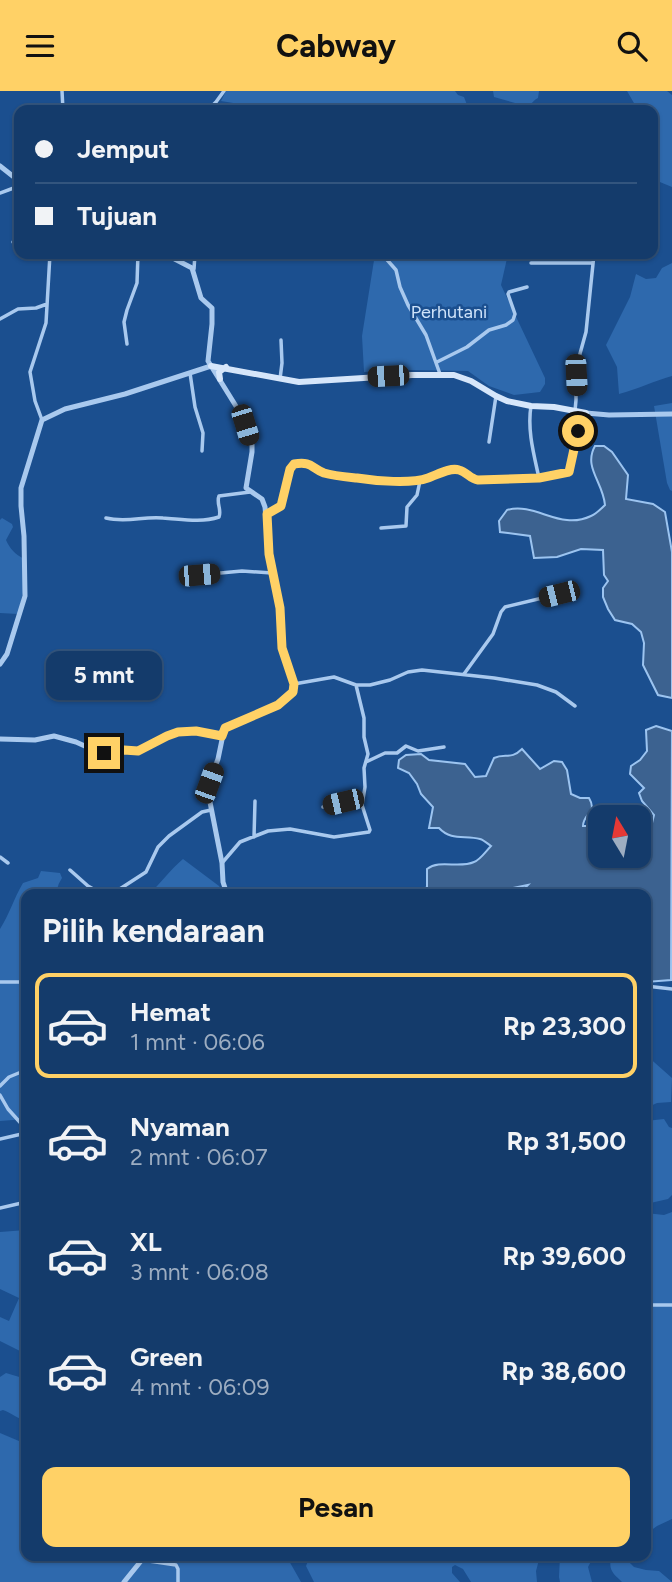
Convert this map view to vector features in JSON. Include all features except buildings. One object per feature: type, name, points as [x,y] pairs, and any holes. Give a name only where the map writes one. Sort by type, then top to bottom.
[{"type":"main road","points":[[211,366],[307,382],[440,374],[463,377],[507,401],[581,412]]},
{"type":"main road","points":[[219,379],[219,372],[226,367]]},
{"type":"street","points":[[213,105],[224,91]]},
{"type":"street","points":[[0,166],[14,179]]},
{"type":"street","points":[[0,664],[24,602],[26,587],[21,488],[42,420],[35,401],[30,372],[46,323],[50,259]]},
{"type":"street","points":[[127,344],[124,322],[137,283],[138,259]]},
{"type":"street","points":[[175,259],[193,270]]},
{"type":"street","points":[[194,259],[193,270],[201,298],[212,308],[207,357],[242,417],[251,445],[246,490],[264,502],[267,514],[272,573],[280,608],[283,655],[294,684],[293,692],[278,705],[224,730],[208,788],[225,889]]},
{"type":"street","points":[[387,259],[394,267],[408,305],[426,335],[440,374]]},
{"type":"street","points":[[267,514],[281,506],[290,469],[298,463],[312,465],[324,473],[405,482],[420,481],[456,469],[478,480],[539,478],[569,472],[581,412],[576,400],[576,368],[584,343],[593,259]]},
{"type":"street","points":[[531,263],[593,263]]},
{"type":"street","points":[[437,362],[467,347],[485,333],[513,320],[515,314],[508,294],[527,287]]},
{"type":"street","points":[[0,319],[18,309],[47,304]]},
{"type":"street","points":[[280,379],[281,340]]},
{"type":"street","points":[[42,420],[65,409],[125,394],[211,366]]},
{"type":"street","points":[[190,373],[195,407],[203,433],[201,451]]},
{"type":"street","points":[[489,442],[496,396]]},
{"type":"street","points":[[531,406],[531,438],[539,478]]},
{"type":"street","points":[[581,412],[609,415],[672,414]]},
{"type":"street","points":[[381,528],[406,526],[407,507],[417,495],[420,481]]},
{"type":"street","points":[[106,518],[125,521],[162,518],[181,521],[214,519],[220,514],[219,496],[250,492]]},
{"type":"street","points":[[199,575],[242,571],[272,573]]},
{"type":"street","points":[[464,674],[493,634],[505,607],[559,594]]},
{"type":"street","points":[[294,684],[334,677],[356,685],[379,683],[422,670],[537,685],[556,692],[575,706]]},
{"type":"street","points":[[222,863],[240,842],[268,831],[284,829],[334,837],[368,833],[370,830],[362,805],[368,754],[364,737],[365,718],[356,685]]},
{"type":"street","points":[[0,739],[35,740],[54,736],[100,753],[138,751],[178,732],[196,731],[222,736]]},
{"type":"street","points":[[366,762],[384,754],[397,753],[406,746],[418,751],[444,747]]},
{"type":"street","points":[[323,807],[363,798]]},
{"type":"street","points":[[254,801],[254,837]]},
{"type":"street","points":[[120,889],[146,872],[158,847],[169,836],[202,812],[211,810]]},
{"type":"street","points":[[0,857],[8,863]]},
{"type":"street","points":[[70,870],[93,889]]},
{"type":"street","points":[[0,982],[21,982]]},
{"type":"street","points":[[651,987],[672,989]]},
{"type":"street","points":[[0,1086],[9,1077],[21,1072]]},
{"type":"street","points":[[0,1095],[21,1125]]},
{"type":"street","points":[[0,1139],[21,1133]]},
{"type":"street","points":[[0,1207],[21,1203]]},
{"type":"street","points":[[651,1305],[672,1305]]},
{"type":"street","points":[[124,1582],[141,1561]]},
{"type":"street","points":[[157,1561],[176,1565],[178,1582]]},
{"type":"green space","points":[[226,91],[455,91],[464,97],[467,105],[246,105],[221,101]]},
{"type":"green space","points":[[493,91],[539,91],[538,98],[530,105],[517,105],[494,97]]},
{"type":"green space","points":[[627,91],[667,91],[672,95],[672,187],[658,181],[658,105],[635,105]]},
{"type":"green space","name":"Perhutani","points":[[374,259],[507,259],[501,285],[545,378],[545,384],[540,392],[514,395],[489,386],[468,371],[364,372],[362,336]]},
{"type":"green space","points":[[672,263],[672,376],[619,394],[617,367],[606,345],[630,297],[636,274],[646,279],[656,278],[662,268]]},
{"type":"green space","points":[[672,403],[672,491],[667,483],[654,406]]},
{"type":"green space","points":[[2,518],[13,527],[6,540],[13,551],[24,559],[25,584],[18,614],[0,613]]},
{"type":"green space","points":[[183,859],[221,889],[154,889]]},
{"type":"green space","points":[[41,871],[60,873],[62,878],[58,889],[21,889],[21,1119],[0,1121],[0,929],[23,883],[38,878]]},
{"type":"green space","points":[[651,1059],[672,1078],[671,1102],[651,1106]]},
{"type":"green space","points":[[664,1119],[672,1128],[672,1195],[668,1199],[651,1203],[651,1120]]},
{"type":"green space","points":[[672,1212],[672,1519],[651,1530],[651,1214],[664,1215]]},
{"type":"green space","points":[[21,1230],[21,1352],[0,1341],[0,1317],[9,1321],[19,1298],[0,1289],[0,1232]]},
{"type":"green space","points":[[6,1373],[21,1378],[21,1418],[0,1411],[0,1377]]},
{"type":"green space","points":[[0,1433],[21,1442],[21,1561],[289,1561],[301,1582],[0,1582]]},
{"type":"green space","points":[[308,1561],[539,1561],[537,1582],[471,1582],[463,1569],[455,1565],[452,1567],[452,1573],[460,1582],[314,1582],[306,1566]]},
{"type":"green space","points":[[560,1561],[591,1561],[588,1567],[592,1582],[560,1582]]},
{"type":"green space","points":[[611,1561],[628,1561],[634,1567],[659,1571],[672,1582],[622,1582],[610,1567]]},
{"type":"shaded area","points":[[595,446],[604,446],[612,452],[628,475],[626,499],[653,504],[665,512],[672,552],[672,698],[658,695],[643,665],[644,643],[641,632],[632,624],[615,620],[608,609],[603,597],[603,588],[608,581],[604,575],[603,550],[581,549],[557,557],[534,558],[530,536],[500,532],[499,521],[507,510],[528,510],[558,519],[580,520],[600,510],[605,505],[592,468]]},
{"type":"shaded area","points":[[656,726],[672,731],[671,980],[651,982],[651,889],[524,889],[528,885],[508,889],[424,889],[427,887],[427,869],[438,865],[474,862],[491,846],[480,839],[448,835],[439,828],[429,828],[433,807],[421,794],[409,773],[398,768],[399,760],[406,755],[421,754],[429,760],[465,764],[475,777],[486,776],[494,758],[515,754],[522,749],[540,769],[554,761],[562,762],[567,770],[571,794],[589,798],[592,805],[588,805],[583,826],[588,826],[588,868],[651,868],[651,827],[654,815],[651,805],[645,805],[639,793],[644,788],[630,774],[631,766],[647,751],[646,730]]},
{"type":"route","points":[[104,753],[124,750],[135,752],[178,732],[196,731],[222,736],[225,728],[278,705],[293,692],[294,684],[283,655],[280,608],[269,554],[267,514],[281,506],[290,469],[294,464],[306,463],[324,473],[405,482],[420,481],[456,469],[478,480],[539,478],[569,472],[578,431]]}]
